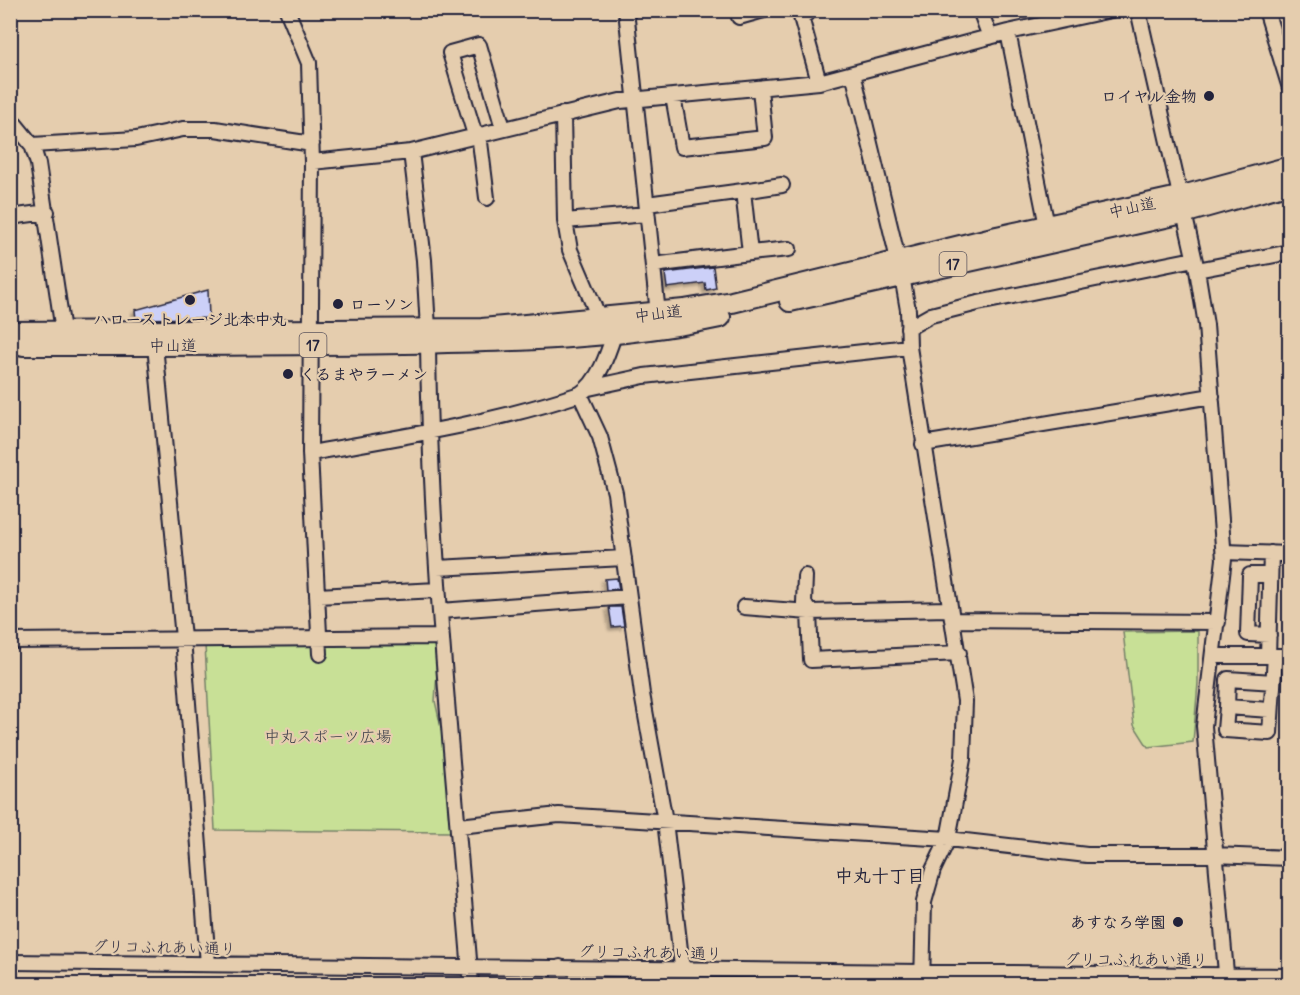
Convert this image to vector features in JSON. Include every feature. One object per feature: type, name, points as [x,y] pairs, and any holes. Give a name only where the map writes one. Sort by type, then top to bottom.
[{"type":"highway","name":"中山道","points":[[10,332],[63,331],[311,337],[428,336],[518,341],[901,269],[1047,226],[1181,205],[1290,167]]},
{"type":"highway","name":"中山道","points":[[607,326],[689,324],[901,269],[1181,205],[1290,183]]},
{"type":"highway","name":"中山道","points":[[10,345],[155,345],[311,337]]},
{"type":"street","points":[[287,10],[309,63],[312,144],[310,453],[320,654]]},
{"type":"street","points":[[626,10],[658,314]]},
{"type":"street","points":[[739,17],[764,10]]},
{"type":"street","points":[[980,10],[990,37]]},
{"type":"street","points":[[312,162],[411,152],[477,134],[620,101],[819,82],[1008,32],[1111,10]]},
{"type":"street","points":[[1137,10],[1196,264],[1206,325],[1224,552],[1218,622],[1204,726],[1226,980]]},
{"type":"street","points":[[1266,10],[1290,88]]},
{"type":"street","points":[[803,13],[819,82]]},
{"type":"street","points":[[1008,32],[1047,226]]},
{"type":"street","points":[[487,198],[477,134],[450,53],[479,45],[503,128]]},
{"type":"street","points":[[853,73],[901,269],[923,444],[965,700],[963,759],[948,839],[933,870],[924,902],[922,979]]},
{"type":"street","points":[[674,96],[682,147],[765,138],[760,88]]},
{"type":"street","points":[[564,114],[565,220],[570,250],[607,326],[607,354],[584,391]]},
{"type":"street","points":[[10,118],[32,145],[47,212],[63,331]]},
{"type":"street","points":[[32,145],[136,139],[183,129],[214,129],[312,144]]},
{"type":"street","points":[[411,152],[424,260],[429,432],[441,638],[471,984]]},
{"type":"street","points":[[565,220],[647,209],[782,185]]},
{"type":"street","points":[[743,191],[750,253]]},
{"type":"street","points":[[10,217],[47,212]]},
{"type":"street","points":[[653,265],[789,249]]},
{"type":"street","points":[[908,328],[931,315],[978,303],[1196,264],[1290,252]]},
{"type":"street","points":[[155,345],[183,638],[208,964]]},
{"type":"street","points":[[310,453],[429,432],[543,406],[584,391],[644,376],[909,347]]},
{"type":"street","points":[[584,391],[600,437],[615,493],[642,694],[665,821],[684,984]]},
{"type":"street","points":[[923,444],[1212,396]]},
{"type":"street","points":[[1224,552],[1290,554]]},
{"type":"street","points":[[1271,553],[1269,634],[1273,682],[1270,733],[1225,730],[1228,679],[1273,682]]},
{"type":"street","points":[[437,568],[624,558]]},
{"type":"street","points":[[1269,634],[1248,634],[1250,575],[1270,575]]},
{"type":"street","points":[[805,576],[804,603],[809,612],[811,660],[959,653]]},
{"type":"street","points":[[317,596],[438,590]]},
{"type":"street","points":[[440,611],[629,597]]},
{"type":"street","points":[[744,607],[809,612],[1218,622]]},
{"type":"street","points":[[10,641],[441,638]]},
{"type":"street","points":[[1214,656],[1290,656]]},
{"type":"street","points":[[1227,707],[1271,710]]},
{"type":"street","points":[[459,826],[558,815],[948,839],[1087,855],[1214,855],[1290,858]]},
{"type":"street","name":"グリコふれあい通り","points":[[10,962],[683,969],[922,979],[1226,980],[1290,976]]},
{"type":"street","points":[[560,967],[560,984]]},
{"type":"green space","points":[[1198,631],[1198,683],[1193,742],[1148,747],[1134,725],[1123,632]]},
{"type":"green space","name":"中丸スポーツ広場","points":[[312,640],[439,645],[435,701],[447,754],[450,832],[215,830],[205,645]]},
{"type":"building","points":[[713,267],[716,288],[706,290],[705,283],[667,288],[665,273]]},
{"type":"building","name":"ハローストレージ北本中丸","points":[[208,290],[209,318],[136,319],[135,310]]},
{"type":"building","points":[[617,578],[619,589],[606,590],[605,579]]},
{"type":"building","points":[[609,607],[621,607],[624,626],[612,627]]},
{"type":"place","name":"ロイヤル金物","points":[[1209,96]]},
{"type":"place","name":"ハローストレージ北本中丸","points":[[190,300]]},
{"type":"place","name":"ローソン","points":[[338,304]]},
{"type":"place","name":"くるまやラーメン","points":[[288,374]]},
{"type":"place","name":"あすなろ学園","points":[[1178,922]]},
{"type":"district","name":"中丸十丁目","points":[[880,875]]}]
